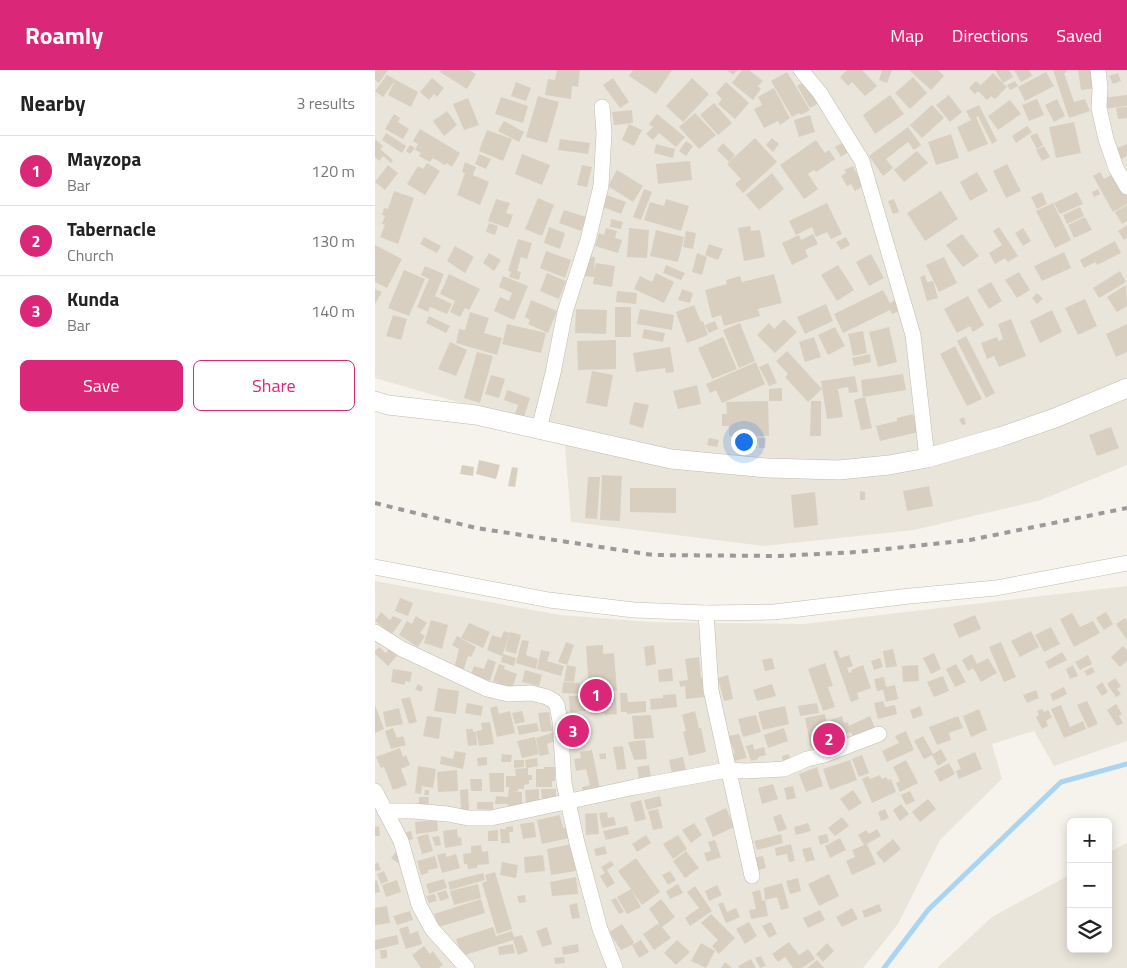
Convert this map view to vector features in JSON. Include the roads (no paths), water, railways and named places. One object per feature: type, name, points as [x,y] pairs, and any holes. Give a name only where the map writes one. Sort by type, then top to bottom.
[{"type":"street","points":[[801,70],[819,94],[862,161],[913,335],[927,458]]},
{"type":"street","points":[[1098,70],[1100,88],[1099,108],[1106,139],[1116,168],[1127,187]]},
{"type":"street","points":[[539,429],[553,374],[565,312],[601,186],[604,133],[602,107]]},
{"type":"street","points":[[375,401],[388,406],[476,415],[671,459],[767,468],[839,470],[889,465],[927,458],[1027,427],[1127,388]]},
{"type":"street","points":[[375,567],[549,600],[634,610],[707,613],[774,612],[996,588],[1127,564]]},
{"type":"street","points":[[707,613],[711,690],[727,770],[736,801],[752,876]]},
{"type":"street","points":[[375,632],[402,649],[487,689],[508,694],[531,693],[547,697],[557,705],[560,721],[564,783],[568,802],[599,929],[615,968]]},
{"type":"street","points":[[385,811],[413,811],[468,818],[491,818],[635,786],[727,770],[784,769],[879,734]]},
{"type":"street","points":[[375,791],[401,841],[419,905],[433,929],[467,968]]},
{"type":"waterway","points":[[884,968],[928,910],[1061,782],[1127,764]]},
{"type":"railway","points":[[375,503],[476,528],[653,555],[778,556],[858,552],[970,540],[1127,508]]},
{"type":"place","name":"Mayzopa","points":[[596,695]]},
{"type":"place","name":"Kunda","points":[[573,731]]},
{"type":"place","name":"Tabernacle","points":[[829,739]]}]
